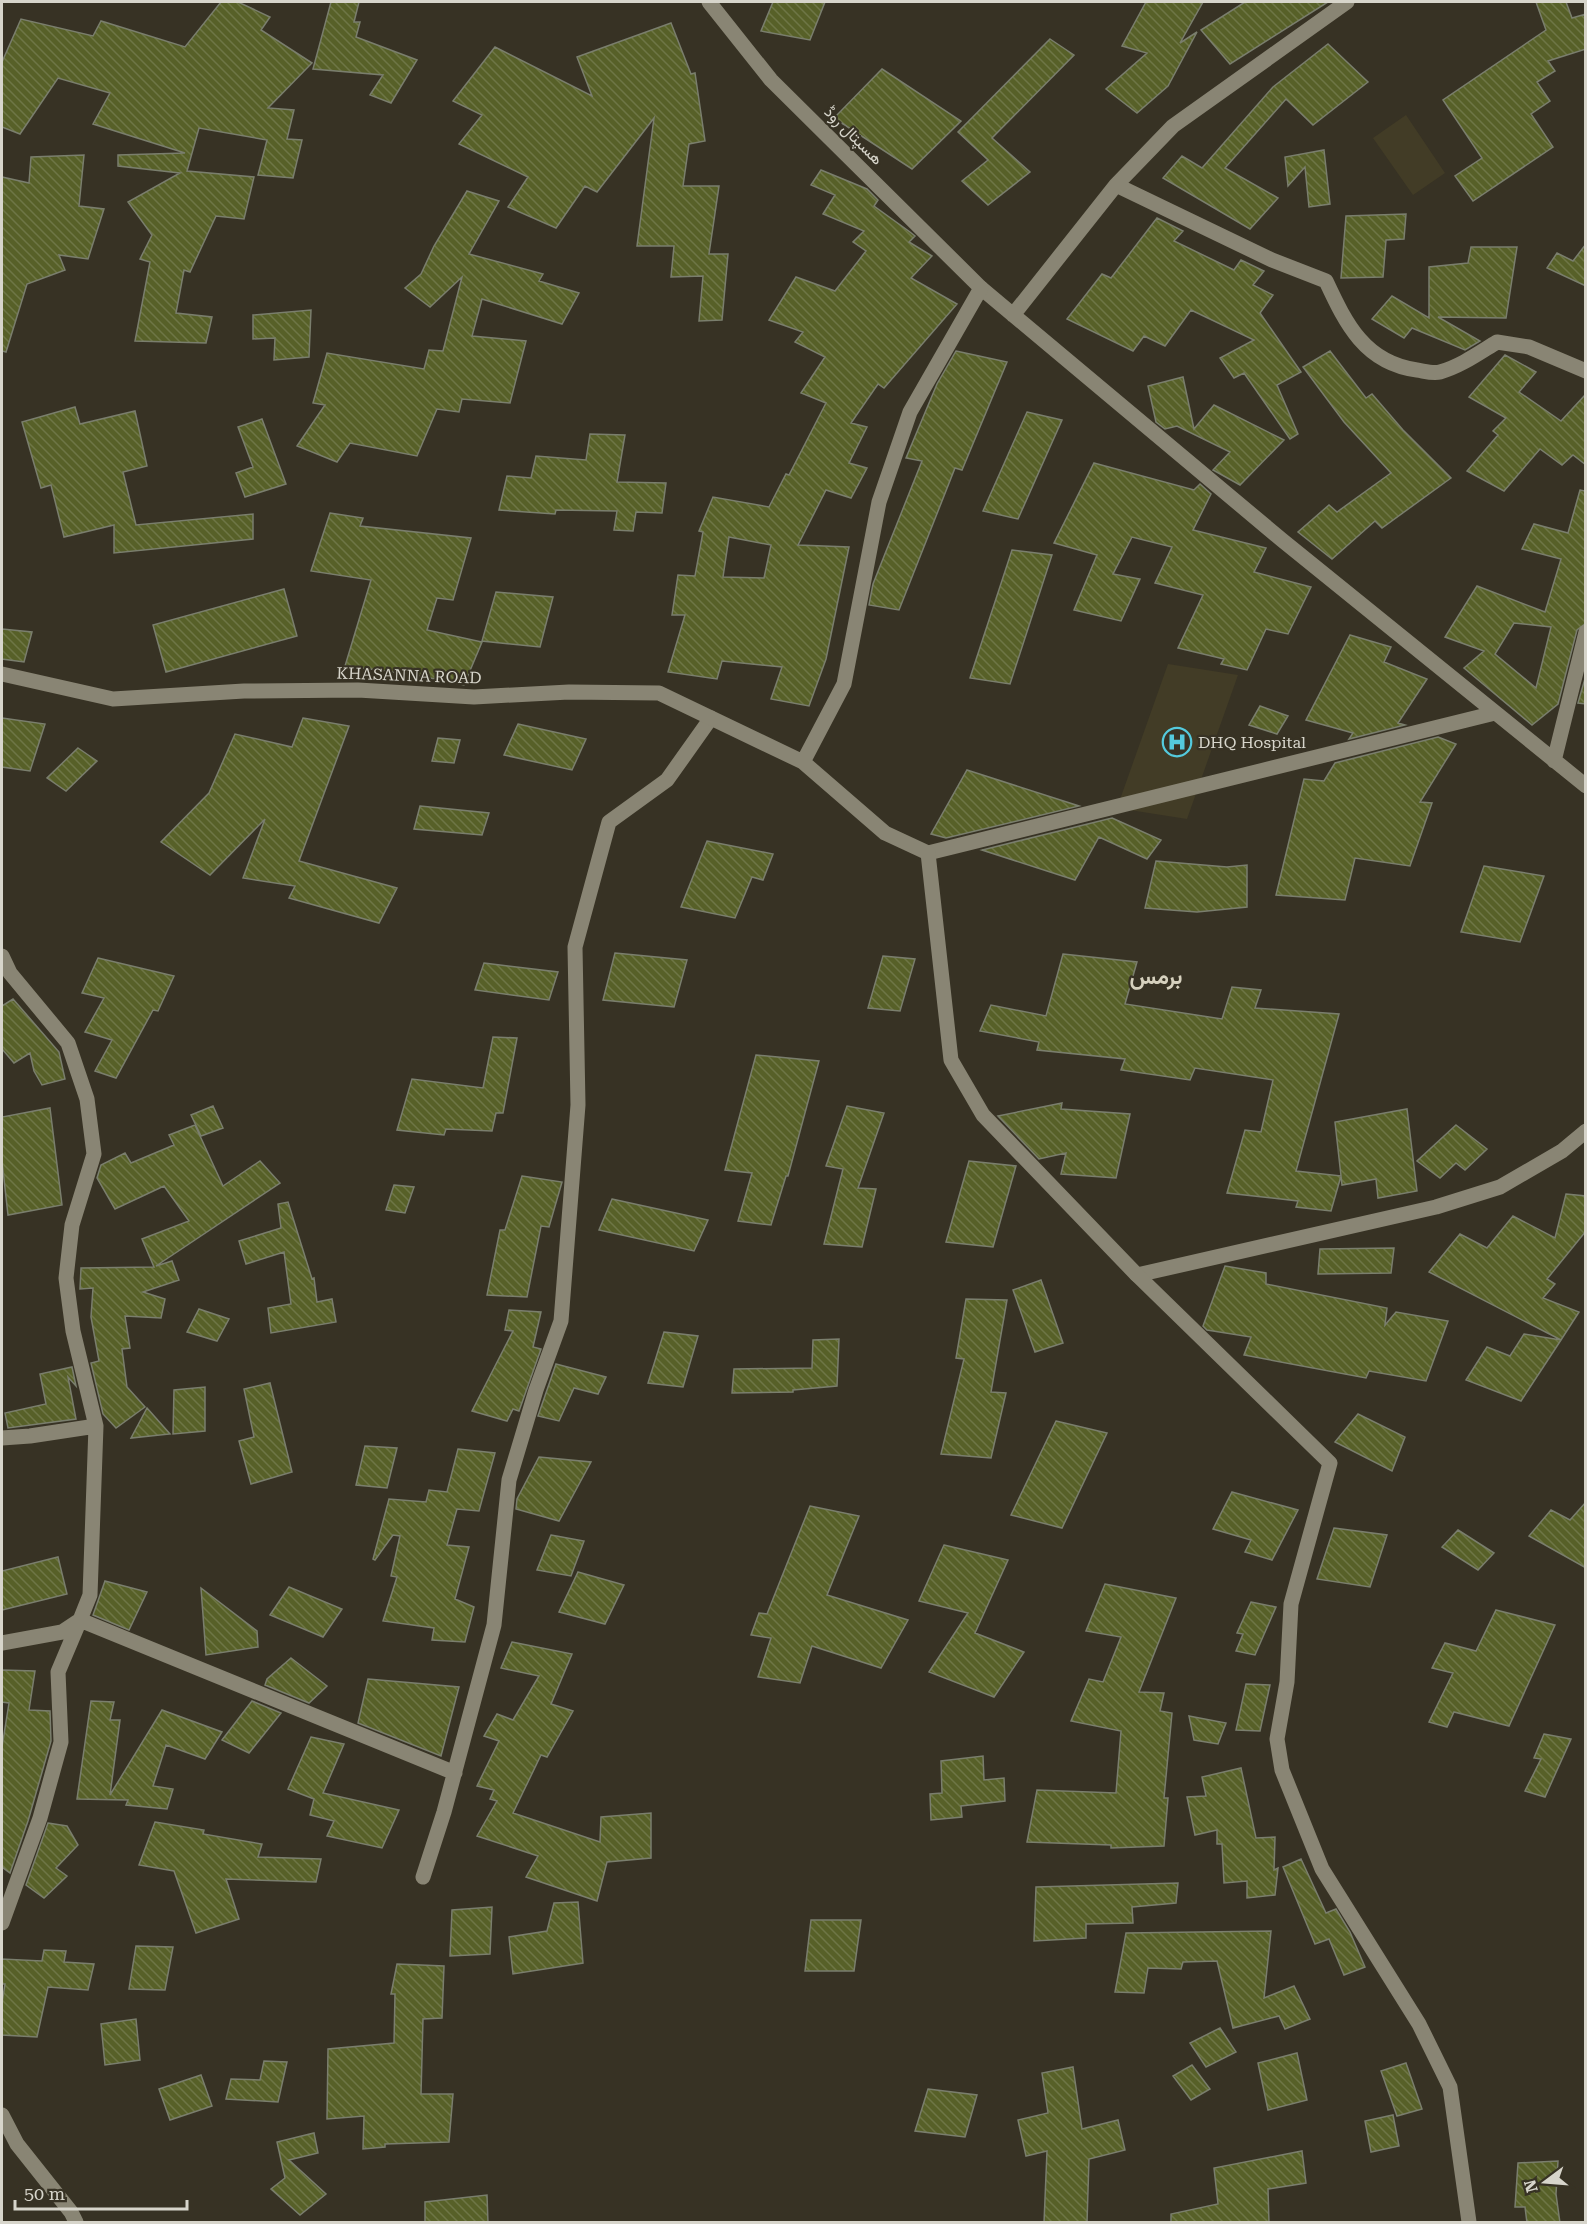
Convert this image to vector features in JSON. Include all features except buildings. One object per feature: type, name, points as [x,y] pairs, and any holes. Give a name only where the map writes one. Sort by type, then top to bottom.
[{"type":"street","name":"ھسپتال روڈ","points":[[709,2],[771,80],[981,288],[1282,540],[1586,786]]},
{"type":"street","points":[[1013,315],[1116,185],[1173,126],[1347,2]]},
{"type":"street","points":[[1116,185],[1272,260],[1326,281],[1343,317],[1363,346],[1396,368],[1437,373],[1469,360],[1497,342],[1529,347],[1586,371]]},
{"type":"street","points":[[803,762],[844,684],[879,502],[910,412],[981,288]]},
{"type":"street","points":[[1554,761],[1586,632]]},
{"type":"street","name":"KHASANNA ROAD","points":[[2,674],[113,699],[243,691],[358,690],[474,698],[569,692],[659,693],[803,762],[885,833],[928,853]]},
{"type":"street","points":[[1469,2223],[1450,2087],[1419,2024],[1322,1869],[1282,1770],[1277,1739],[1287,1682],[1291,1604],[1330,1463],[1137,1275],[983,1115],[951,1059],[928,853],[1495,713]]},
{"type":"street","points":[[423,1877],[455,1773],[494,1625],[509,1480],[536,1390],[561,1321],[578,1105],[575,947],[609,822],[667,780],[711,718]]},
{"type":"street","points":[[2,956],[10,973],[68,1043],[87,1099],[94,1154],[72,1225],[66,1278],[73,1331],[96,1426],[90,1595],[58,1672],[61,1742],[40,1818],[2,1923]]},
{"type":"street","points":[[1137,1275],[1436,1207],[1500,1187],[1562,1151],[1586,1131]]},
{"type":"street","points":[[2,1438],[96,1426]]},
{"type":"street","points":[[81,1620],[455,1773]]},
{"type":"street","points":[[2,1643],[62,1632],[81,1620]]},
{"type":"street","points":[[2,2115],[17,2144],[71,2212],[76,2223]]},
{"type":"shaded area","points":[[1406,115],[1445,173],[1413,195],[1373,138]]},
{"type":"shaded area","name":"DHQ Hospital","points":[[1168,664],[1238,675],[1187,819],[1117,808]]},
{"type":"place","name":"DHQ Hospital","points":[[1177,742]]},
{"type":"district","name":"برمس","points":[[1156,976]]}]
